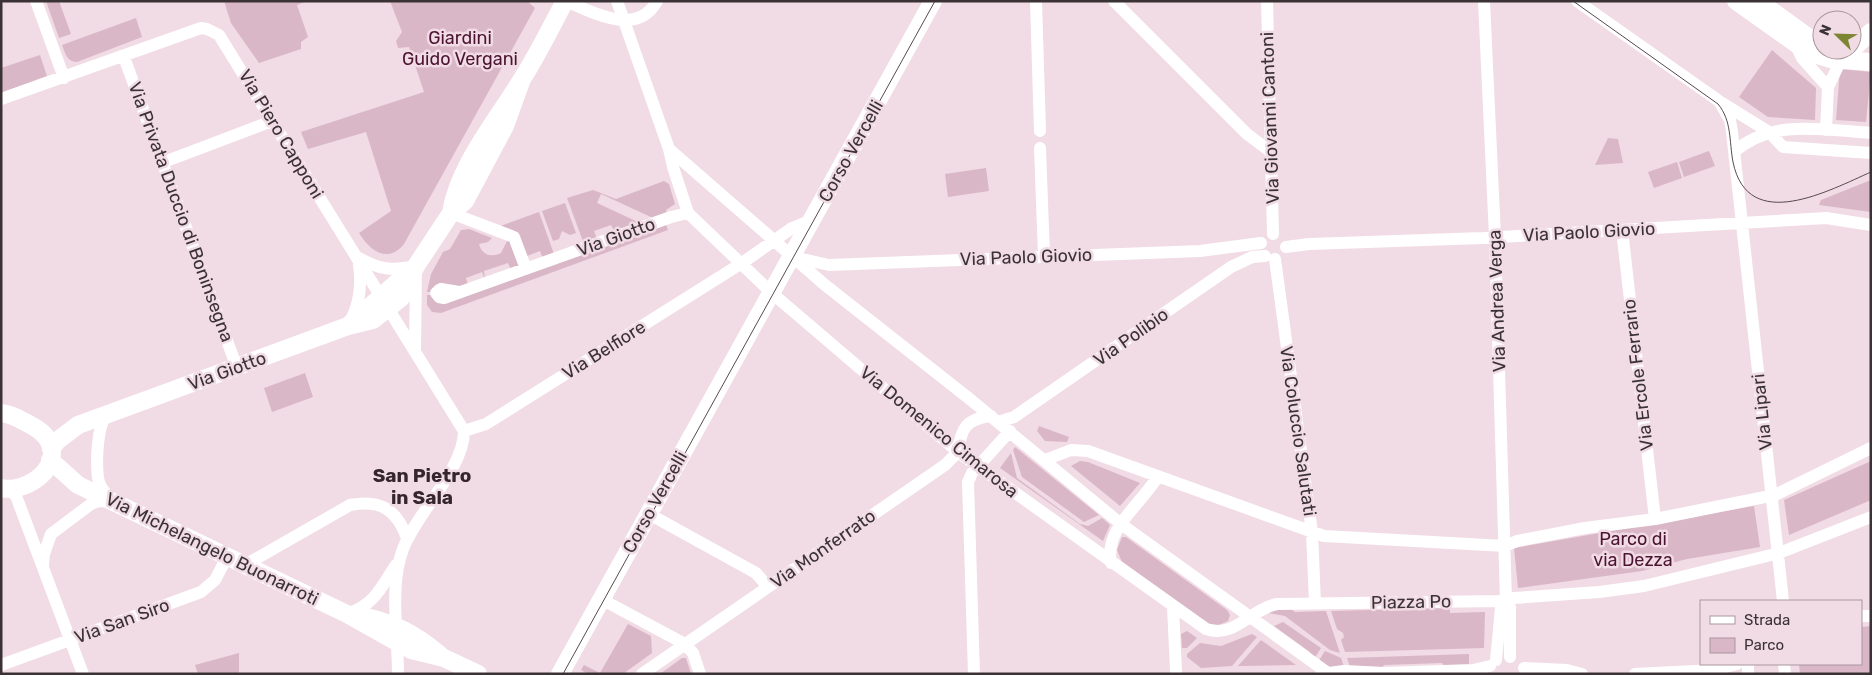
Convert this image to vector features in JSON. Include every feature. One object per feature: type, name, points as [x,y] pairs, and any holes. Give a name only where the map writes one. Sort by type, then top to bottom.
[{"type":"main road","points":[[384,303],[401,298],[416,266],[451,213],[465,201],[505,126],[522,79],[565,1]]},
{"type":"main road","points":[[1736,1],[1796,45],[1812,53]]},
{"type":"main road","points":[[1758,1],[1812,38]]},
{"type":"main road","name":"Corso Vercelli","points":[[560,674],[724,378],[742,349],[791,257],[935,4]]},
{"type":"main road","name":"Corso Vercelli","points":[[724,378],[738,374],[774,310],[773,293]]},
{"type":"main road","name":"Via Giotto","points":[[78,425],[348,326],[373,320],[384,303]]},
{"type":"main road","name":"Corso Vercelli","points":[[709,405],[706,394],[729,354],[742,349]]},
{"type":"main road","points":[[3,413],[36,428],[78,425]]},
{"type":"main road","points":[[5,489],[22,488],[41,476],[57,441],[78,425]]},
{"type":"main road","name":"Via Michelangelo Buonarroti","points":[[36,428],[45,436],[50,454],[78,485]]},
{"type":"main road","name":"Via Michelangelo Buonarroti","points":[[41,476],[60,483],[78,485],[347,614],[382,619],[398,636],[414,634],[444,658],[478,674]]},
{"type":"street","points":[[36,1],[64,78]]},
{"type":"street","points":[[565,1],[624,21],[638,19],[649,13],[657,1]]},
{"type":"street","points":[[617,1],[669,149],[688,213]]},
{"type":"street","points":[[1036,1],[1040,131]]},
{"type":"street","points":[[1114,1],[1247,134],[1271,152]]},
{"type":"street","name":"Via Giovanni Cantoni","points":[[1266,1],[1273,234]]},
{"type":"street","name":"Via Andrea Verga","points":[[1484,1],[1495,237],[1506,601]]},
{"type":"street","points":[[1577,1],[1724,104],[1769,132],[1783,147],[1871,153]]},
{"type":"street","name":"Via Piero Capponi","points":[[124,57],[194,31],[207,29],[223,39],[415,352]]},
{"type":"street","points":[[1796,45],[1802,58],[1828,87]]},
{"type":"street","points":[[1,99],[124,57]]},
{"type":"street","name":"Via Privata Duccio di Boninsegna","points":[[124,57],[164,162],[237,368]]},
{"type":"street","points":[[1826,130],[1828,87],[1844,60]]},
{"type":"street","name":"Via Lipari","points":[[1724,104],[1730,120],[1734,152],[1779,553],[1782,600]]},
{"type":"street","points":[[164,162],[272,121]]},
{"type":"street","points":[[1734,152],[1746,141],[1769,132],[1788,128],[1871,133]]},
{"type":"street","points":[[1040,148],[1044,256]]},
{"type":"street","points":[[669,149],[791,257],[1010,431],[1121,524],[1251,618],[1323,673],[1473,670],[1491,666],[1510,657],[1517,660],[1525,671],[1567,670],[1582,674]]},
{"type":"street","points":[[451,213],[514,237],[526,269]]},
{"type":"street","name":"Via Domenico Cimarosa","points":[[688,213],[773,293],[958,452],[1111,563],[1200,627],[1212,631],[1224,631],[1251,618]]},
{"type":"street","name":"Via Giotto","points":[[459,292],[671,217],[688,213]]},
{"type":"street","name":"Via Belfiore","points":[[464,431],[486,424],[742,263],[792,228],[814,218]]},
{"type":"street","name":"Via Paolo Giovio","points":[[1286,248],[1309,244],[1495,237],[1826,218],[1871,224]]},
{"type":"street","name":"Via Ercole Ferrario","points":[[1622,230],[1655,519]]},
{"type":"street","points":[[1273,234],[1283,238],[1286,248],[1283,256],[1270,258],[1261,243],[1265,237],[1273,234]]},
{"type":"street","name":"Via Paolo Giovio","points":[[791,257],[829,265],[1227,248],[1261,243]]},
{"type":"street","points":[[1227,248],[1232,252],[1234,261],[1231,266]]},
{"type":"street","points":[[347,614],[364,608],[399,561],[408,538],[458,456],[463,445],[464,431],[415,352],[416,266],[387,270],[357,257]]},
{"type":"street","points":[[348,326],[356,309],[360,294],[361,277],[357,257]]},
{"type":"street","name":"Via Polibio","points":[[958,452],[960,436],[965,426],[980,418],[1014,417],[1231,266],[1252,257],[1270,258]]},
{"type":"street","name":"Via Coluccio Salutati","points":[[1270,258],[1312,532],[1315,603]]},
{"type":"street","points":[[106,415],[99,429],[98,478],[101,488],[113,502]]},
{"type":"street","points":[[974,674],[968,482],[978,467],[1010,431]]},
{"type":"street","points":[[1045,460],[1071,450],[1088,451],[1324,536],[1505,546],[1517,541],[1585,528],[1655,519],[1772,495],[1871,448]]},
{"type":"street","name":"Via Monferrato","points":[[642,674],[654,669],[685,644],[937,470],[958,452]]},
{"type":"street","points":[[1111,563],[1110,544],[1121,524],[1158,476]]},
{"type":"street","points":[[5,489],[16,496],[83,674]]},
{"type":"street","points":[[44,569],[44,554],[51,534],[91,504],[99,501],[113,502]]},
{"type":"street","points":[[244,566],[350,504],[373,503],[389,509],[400,520],[408,538]]},
{"type":"street","points":[[649,514],[756,572],[768,587]]},
{"type":"street","name":"Piazza Po","points":[[1251,618],[1261,610],[1272,605],[1506,601],[1514,598],[1599,592],[1644,586],[1779,553],[1871,517]]},
{"type":"street","name":"Via San Siro","points":[[1,665],[202,592],[215,580],[226,557]]},
{"type":"street","points":[[398,674],[398,636],[394,606],[399,561]]},
{"type":"street","points":[[601,599],[685,644],[693,653],[700,674]]},
{"type":"street","points":[[1491,666],[1501,608],[1506,601],[1510,607],[1510,657]]},
{"type":"street","points":[[1173,607],[1177,673]]},
{"type":"street","points":[[1635,674],[1714,670],[1733,665]]},
{"type":"street","points":[[1714,670],[1731,674]]},
{"type":"green space","points":[[46,1],[59,1],[71,34],[59,38]]},
{"type":"green space","points":[[224,1],[307,1],[297,5],[308,37],[301,42],[301,49],[259,63],[231,23]]},
{"type":"green space","name":"Giardini Guido Vergani","points":[[390,1],[527,1],[535,8],[404,244],[398,250],[386,254],[374,250],[359,233],[391,211],[366,132],[308,149],[301,132],[424,92],[409,47],[398,48],[396,41],[402,32]]},
{"type":"green space","points":[[136,18],[142,37],[77,62],[69,59],[65,54],[62,45]]},
{"type":"green space","points":[[1772,50],[1816,88],[1815,120],[1768,117],[1739,97]]},
{"type":"green space","points":[[40,55],[47,76],[1,93],[1,68]]},
{"type":"green space","points":[[1840,69],[1871,72],[1866,122],[1836,120]]},
{"type":"green space","points":[[1608,138],[1618,139],[1623,163],[1595,165]]},
{"type":"green space","points":[[1709,151],[1715,166],[1684,177],[1679,162]]},
{"type":"green space","points":[[1677,162],[1682,178],[1654,188],[1648,172]]},
{"type":"green space","points":[[986,168],[989,191],[948,197],[945,174]]},
{"type":"green space","points":[[1871,180],[1871,212],[1819,205],[1821,200]]},
{"type":"green space","points":[[664,181],[669,184],[675,204],[666,210],[667,213],[653,218],[601,194],[597,203],[640,223],[615,232],[611,225],[594,231],[597,239],[584,244],[567,198],[593,190],[616,199]]},
{"type":"green space","points":[[565,203],[576,233],[570,235],[562,231],[559,239],[553,241],[542,211]]},
{"type":"green space","points":[[539,212],[554,254],[543,259],[540,251],[527,256],[498,227]]},
{"type":"green space","points":[[665,222],[668,230],[441,313],[432,312],[427,305],[427,295],[431,295],[439,303]]},
{"type":"green space","points":[[469,229],[492,238],[488,242],[479,244],[482,251],[487,255],[501,253],[509,237],[522,266],[511,270],[508,263],[484,271],[485,280],[482,272],[466,278],[468,285],[458,289],[441,283],[435,285],[431,292],[427,292],[431,274],[443,252],[450,249],[461,230]]},
{"type":"green space","points":[[305,373],[313,397],[272,412],[264,388]]},
{"type":"green space","points":[[1039,426],[1069,437],[1067,442],[1045,441],[1037,431]]},
{"type":"green space","points":[[1015,447],[1099,515],[1084,522],[1022,477],[1013,450]]},
{"type":"green space","points":[[1011,453],[1017,478],[1080,524],[1088,526],[1102,518],[1110,525],[1103,541],[1000,468]]},
{"type":"green space","points":[[1080,461],[1088,462],[1140,483],[1120,506],[1071,466]]},
{"type":"green space","points":[[1871,461],[1871,500],[1789,535],[1784,500]]},
{"type":"green space","name":"Parco di via Dezza","points":[[1754,506],[1760,547],[1687,559],[1642,571],[1518,588],[1514,548]]},
{"type":"green space","points":[[1122,537],[1126,537],[1227,610],[1230,615],[1228,621],[1219,625],[1209,624],[1122,562],[1117,550]]},
{"type":"green space","points":[[1450,608],[1450,613],[1485,612],[1484,648],[1345,652],[1341,640],[1344,637],[1343,633],[1337,629],[1331,611]]},
{"type":"green space","points":[[1291,609],[1295,612],[1326,611],[1340,653],[1330,650],[1285,616],[1268,613],[1272,610]]},
{"type":"green space","points":[[1283,622],[1321,648],[1314,659],[1310,657],[1310,652],[1274,626]]},
{"type":"green space","points":[[628,624],[651,636],[652,653],[623,674],[588,674],[581,670],[584,665],[600,673]]},
{"type":"green space","points":[[1871,626],[1871,674],[1800,674],[1799,665],[1862,665],[1862,627]]},
{"type":"green space","points":[[1187,631],[1197,638],[1187,648],[1182,648],[1181,634]]},
{"type":"green space","points":[[1252,634],[1257,637],[1232,666],[1201,668],[1187,657],[1187,654],[1200,643],[1221,646]]},
{"type":"green space","points":[[1261,640],[1296,665],[1238,666]]},
{"type":"green space","points":[[1325,651],[1341,658],[1344,667],[1329,668],[1318,662]]},
{"type":"green space","points":[[239,653],[239,674],[198,674],[195,665]]},
{"type":"green space","points":[[1469,654],[1469,666],[1445,667],[1442,663],[1384,665],[1381,669],[1350,667],[1347,658]]},
{"type":"green space","points":[[682,658],[686,658],[691,674],[660,674]]},
{"type":"tram line","points":[[563,674],[935,1]]},
{"type":"tram line","points":[[1573,1],[1718,104],[1728,124],[1733,162],[1742,184],[1755,197],[1772,202],[1792,201],[1813,196],[1871,172]]},
{"type":"district","name":"San Pietro in Sala","points":[[422,486]]}]
